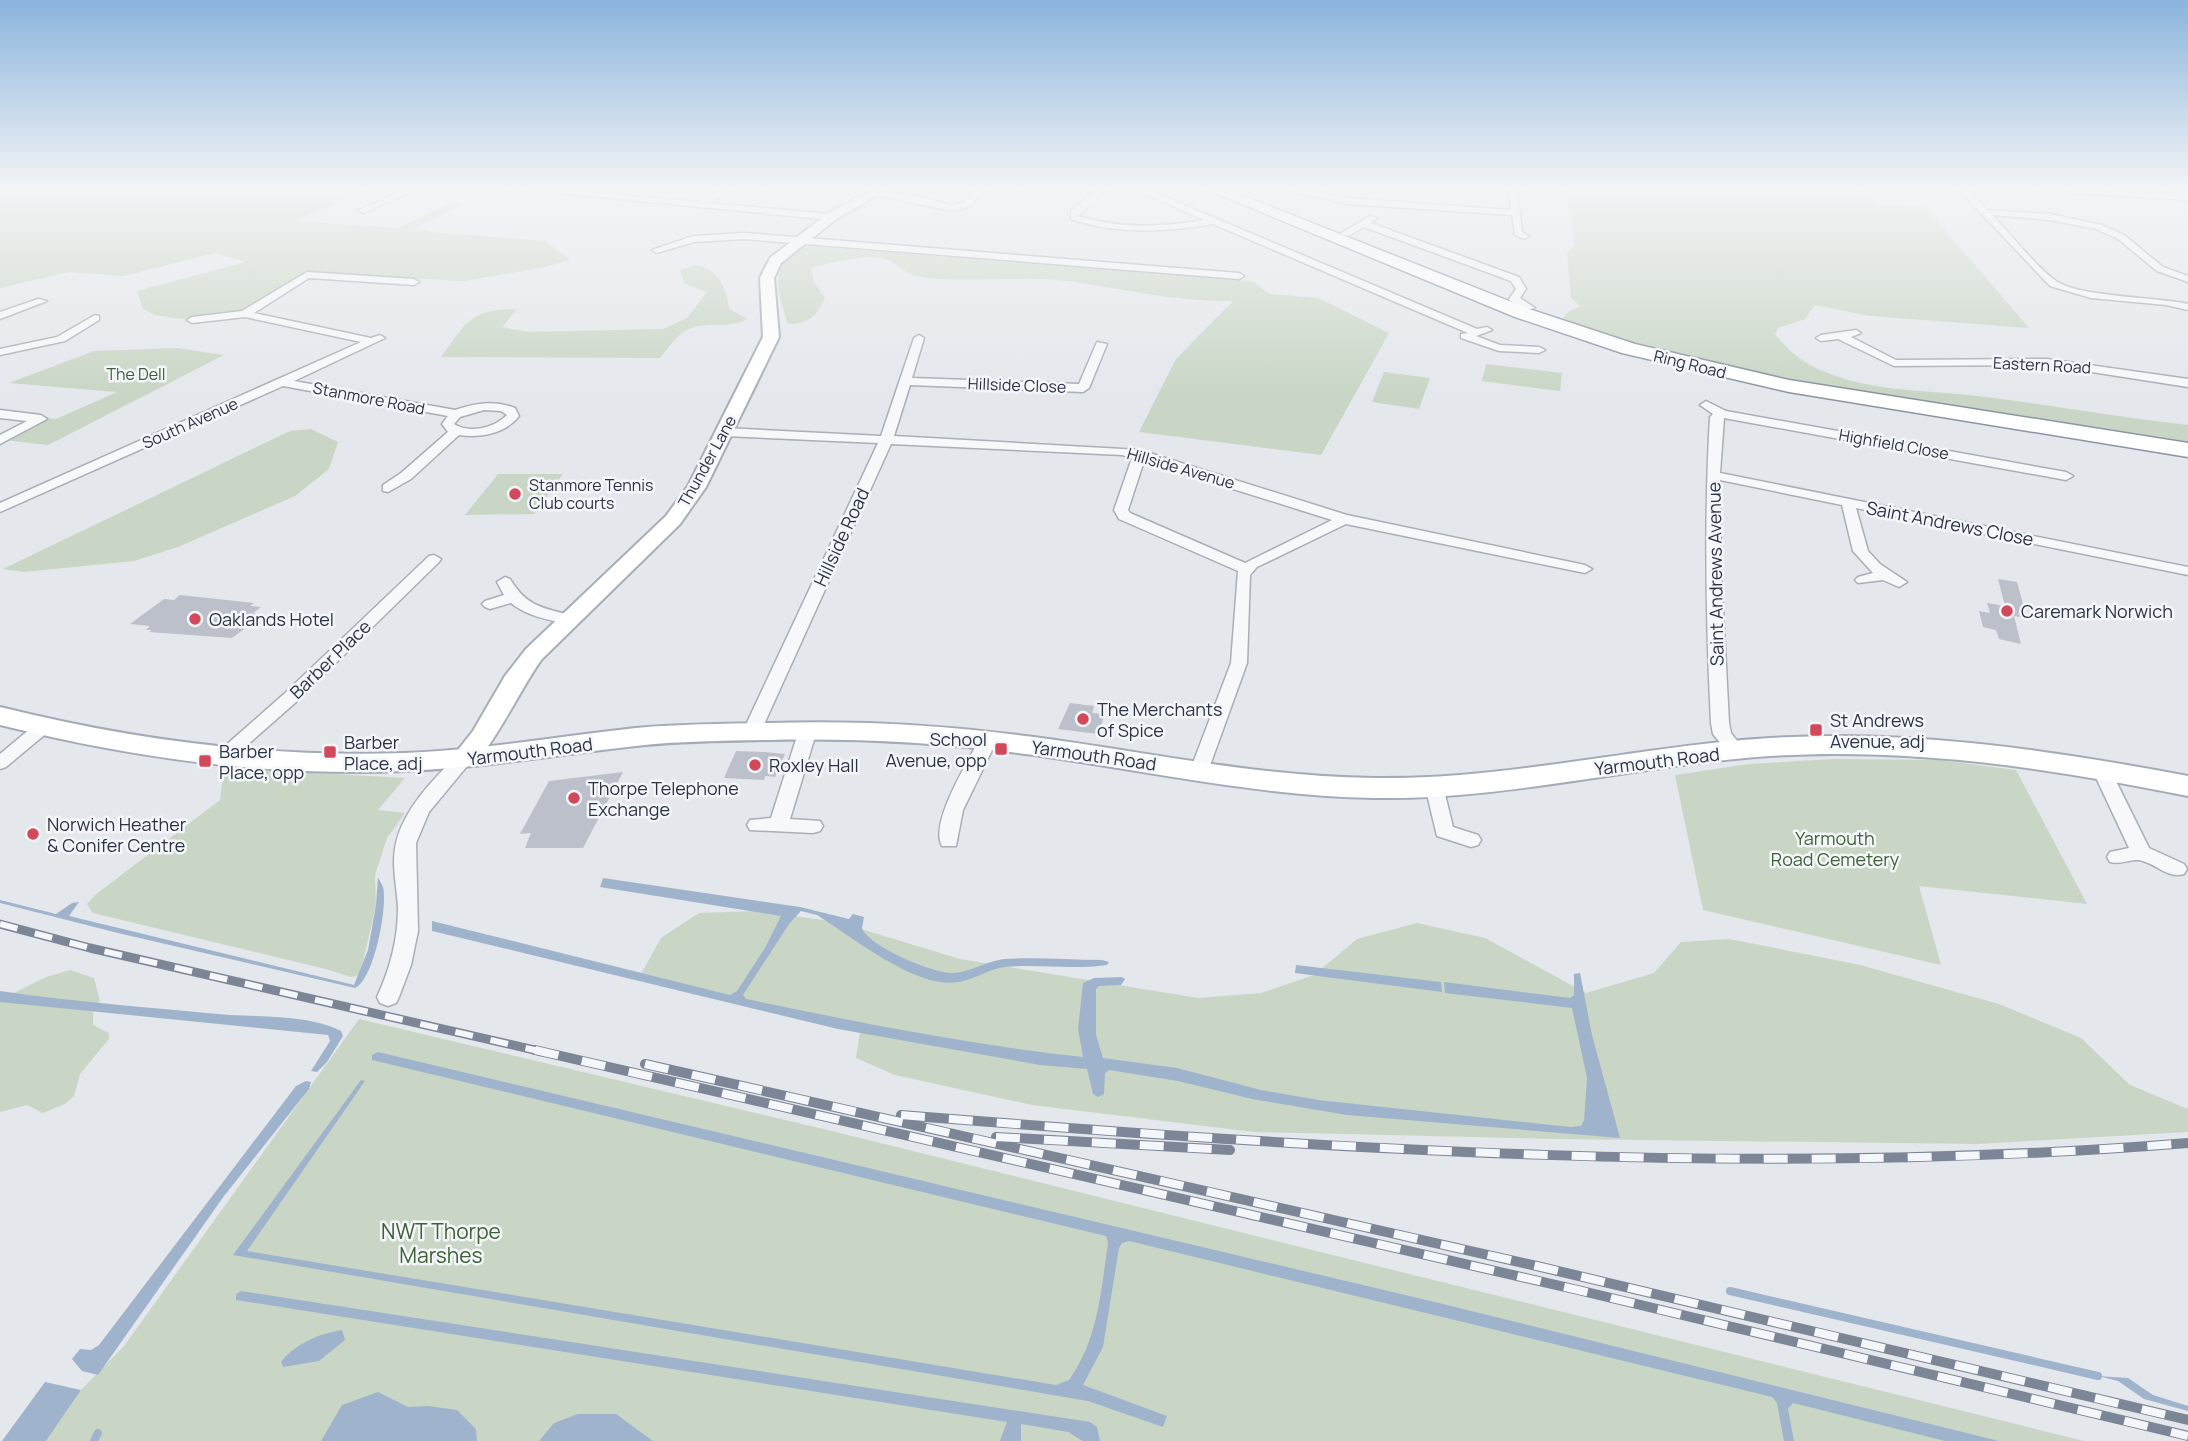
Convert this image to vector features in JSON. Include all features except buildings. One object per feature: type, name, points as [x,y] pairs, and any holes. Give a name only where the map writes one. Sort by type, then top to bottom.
[{"type":"highway","name":"Ring Road","points":[[1383,257],[1522,313],[1629,349],[1789,386],[2188,450]]},
{"type":"main road","name":"Yarmouth Road","points":[[0,716],[110,742],[223,757],[348,764],[464,759],[638,737],[808,730],[988,740],[1269,780],[1376,788],[1551,776],[1736,751],[1809,746],[1918,746],[2020,757],[2188,786]]},
{"type":"street","name":"Thunder Lane","points":[[464,759],[483,735],[517,676],[568,619],[673,520],[697,487],[771,337],[766,289],[769,271],[779,257]]},
{"type":"street","points":[[1003,257],[1239,276]]},
{"type":"street","points":[[1300,257],[1476,333],[1499,348],[1539,350]]},
{"type":"street","points":[[1451,257],[1515,279],[1521,289],[1514,297]]},
{"type":"street","points":[[2027,257],[2047,279],[2070,294],[2185,303]]},
{"type":"street","points":[[2144,257],[2152,264],[2188,279]]},
{"type":"street","points":[[192,320],[245,314],[307,275],[414,282]]},
{"type":"street","points":[[1498,296],[1514,297],[1530,307]]},
{"type":"street","points":[[0,316],[26,310],[41,301]]},
{"type":"street","name":"South Avenue","points":[[0,508],[376,340],[245,314]]},
{"type":"street","points":[[1,352],[61,339],[95,318]]},
{"type":"street","points":[[1822,338],[1856,333]]},
{"type":"street","name":"Eastern Road","points":[[1839,335],[1894,363]]},
{"type":"street","name":"Hillside Road","points":[[752,732],[886,440],[919,338]]},
{"type":"street","name":"Hillside Close","points":[[904,381],[1083,388],[1101,344]]},
{"type":"street","name":"Eastern Road","points":[[1880,365],[2047,362],[2188,383]]},
{"type":"street","name":"Stanmore Road","points":[[281,382],[456,415],[487,406],[507,409],[513,416],[502,426],[491,430],[456,431],[448,424],[456,415]]},
{"type":"street","points":[[1706,405],[1722,414]]},
{"type":"street","points":[[0,414],[41,419],[0,440]]},
{"type":"street","name":"Saint Andrews Avenue","points":[[1722,414],[1716,417],[1713,475],[1715,649],[1722,734],[1736,751]]},
{"type":"street","name":"Highfield Close","points":[[1722,414],[2066,476]]},
{"type":"street","points":[[388,488],[408,480],[456,431]]},
{"type":"street","name":"Hillside Avenue","points":[[725,432],[1116,450],[1140,454],[1343,519],[1585,569]]},
{"type":"street","points":[[1140,454],[1121,510],[1124,516],[1246,569]]},
{"type":"street","name":"Saint Andrews Close","points":[[1713,475],[2188,571]]},
{"type":"street","points":[[1848,502],[1857,549],[1884,575],[1899,582]]},
{"type":"street","points":[[1199,771],[1239,663],[1241,580],[1246,569],[1343,519]]},
{"type":"street","name":"Barber Place","points":[[223,757],[290,698],[434,559]]},
{"type":"street","points":[[1863,580],[1884,575]]},
{"type":"street","points":[[490,604],[509,590],[529,608],[568,619]]},
{"type":"street","points":[[0,763],[42,728]]},
{"type":"street","points":[[779,825],[808,730]]},
{"type":"street","points":[[948,841],[953,810],[988,740]]},
{"type":"street","points":[[388,997],[406,939],[407,840],[432,793],[464,759]]},
{"type":"street","points":[[2101,769],[2141,853]]},
{"type":"street","points":[[1434,786],[1442,835],[1471,840]]},
{"type":"street","points":[[757,825],[813,826]]},
{"type":"street","points":[[2117,858],[2141,853],[2177,869]]},
{"type":"green space","points":[[0,257],[198,257],[124,276],[69,272],[0,288]]},
{"type":"green space","points":[[230,257],[566,257],[570,260],[464,281],[308,273],[246,311],[201,319],[182,319],[155,315],[143,309],[137,291],[246,262]]},
{"type":"green space","points":[[790,257],[870,257],[811,268],[814,282],[825,298],[807,321],[788,324],[778,278]]},
{"type":"green space","points":[[875,257],[951,257],[1252,281],[1270,294],[1318,298],[1389,333],[1321,455],[1139,432],[1176,359],[1233,301],[1171,297],[1051,279],[929,278],[911,274],[882,258]]},
{"type":"green space","points":[[1567,257],[1968,257],[2029,328],[1870,316],[1815,305],[1805,319],[1778,328],[1775,334],[1803,361],[1843,379],[1900,389],[2003,399],[2188,425],[2188,446],[1838,390],[1698,363],[1561,322],[1567,313],[1580,306],[1571,298]]},
{"type":"green space","points":[[695,265],[711,270],[716,275],[723,286],[730,309],[747,319],[732,324],[687,330],[660,358],[441,357],[471,320],[488,312],[501,310],[517,309],[502,327],[528,332],[663,329],[687,318],[707,292],[685,284],[680,270]]},
{"type":"green space","name":"The Dell","points":[[177,348],[224,355],[48,445],[4,440],[46,418],[56,419],[117,392],[9,383],[94,351]]},
{"type":"green space","points":[[1486,364],[1562,373],[1560,391],[1482,381]]},
{"type":"green space","points":[[1384,372],[1430,378],[1419,409],[1372,402]]},
{"type":"green space","points":[[311,429],[338,442],[329,469],[295,496],[178,547],[134,561],[24,572],[3,569],[290,431]]},
{"type":"green space","name":"Stanmore Tennis Club courts","points":[[498,474],[563,474],[534,514],[465,515]]},
{"type":"green space","name":"Yarmouth Road Cemetery","points":[[1833,759],[1939,760],[2016,770],[2087,904],[1919,886],[1941,965],[1703,910],[1675,775],[1749,764]]},
{"type":"green space","points":[[224,768],[405,778],[378,810],[405,813],[387,838],[375,875],[376,905],[360,975],[351,977],[93,913],[87,904],[95,895],[220,800]]},
{"type":"green space","points":[[757,911],[838,922],[960,959],[1198,998],[1261,993],[1314,975],[1357,939],[1417,923],[1485,938],[1586,993],[1654,973],[1681,942],[1729,939],[1860,965],[1999,1004],[2081,1038],[2130,1085],[2188,1109],[2188,1132],[1977,1144],[1254,1132],[1032,1105],[895,1075],[856,1058],[860,1032],[641,974],[661,938],[699,913]]},
{"type":"green space","points":[[70,970],[94,978],[100,1001],[93,1012],[93,1025],[109,1033],[109,1039],[80,1074],[74,1096],[65,1104],[43,1113],[27,1105],[0,1112],[0,1000],[46,977]]},
{"type":"green space","name":"NWT Thorpe Marshes","points":[[359,1019],[840,1133],[2084,1441],[46,1441],[81,1390],[124,1346]]},
{"type":"water","points":[[378,877],[384,896],[378,942],[368,972],[355,988],[0,903],[0,900],[56,914],[72,903],[79,902],[69,916],[354,985],[368,950]]},
{"type":"water","points":[[603,878],[800,907],[849,919],[853,914],[864,917],[862,928],[876,943],[916,964],[943,972],[959,972],[1004,959],[1109,962],[1107,965],[1094,966],[1005,967],[965,981],[942,982],[924,978],[885,960],[817,915],[801,911],[789,924],[743,995],[746,999],[956,1039],[1083,1057],[1078,1029],[1083,983],[1094,978],[1122,977],[1125,979],[1121,985],[1099,986],[1096,989],[1096,1035],[1103,1058],[1177,1068],[1261,1090],[1318,1100],[1571,1127],[1581,1126],[1584,1120],[1587,1078],[1572,1008],[1445,993],[1444,982],[1570,998],[1574,995],[1574,974],[1580,973],[1592,1035],[1620,1138],[1347,1115],[1109,1070],[1105,1073],[1104,1094],[1098,1097],[1093,1094],[1087,1069],[1040,1065],[838,1029],[432,931],[432,921],[730,995],[737,991],[765,948],[781,916],[600,887]]},
{"type":"water","points":[[1296,965],[1441,982],[1442,992],[1295,973]]},
{"type":"water","points":[[0,991],[143,1007],[301,1019],[341,1031],[343,1036],[327,1062],[317,1072],[311,1071],[330,1041],[328,1035],[0,1002]]},
{"type":"water","points":[[378,1052],[1439,1303],[1999,1441],[1945,1441],[1793,1403],[1788,1409],[1794,1441],[1784,1441],[1777,1403],[1772,1397],[1129,1241],[1122,1243],[1119,1248],[1103,1347],[1083,1385],[1167,1416],[1163,1427],[1088,1401],[233,1255],[361,1080],[365,1081],[247,1251],[1056,1385],[1069,1380],[1079,1365],[1097,1314],[1108,1243],[1106,1236],[372,1060],[372,1055]]},
{"type":"water","points":[[306,1081],[311,1082],[309,1089],[224,1196],[98,1375],[82,1371],[72,1359],[80,1349],[91,1350],[99,1345],[296,1086]]},
{"type":"water","points":[[241,1291],[1090,1422],[1097,1427],[1100,1441],[1086,1441],[1080,1434],[1021,1424],[1021,1441],[1000,1441],[1007,1422],[236,1300],[236,1294]]},
{"type":"water","points":[[342,1330],[345,1340],[319,1361],[283,1367],[281,1362],[301,1345]]},
{"type":"water","points":[[2098,1376],[2128,1378],[2153,1395],[2188,1406],[2188,1411],[2144,1399],[2118,1381]]},
{"type":"water","points":[[45,1382],[81,1390],[46,1441],[2,1441]]},
{"type":"water","points":[[378,1392],[408,1407],[428,1406],[457,1410],[476,1429],[477,1441],[321,1441],[342,1405]]},
{"type":"water","points":[[578,1414],[616,1414],[653,1441],[539,1441],[554,1423]]},
{"type":"waterway","points":[[1730,1291],[2098,1376]]},
{"type":"waterway","points":[[1074,1431],[1090,1441]]},
{"type":"waterway","points":[[94,1441],[98,1433]]},
{"type":"railway","points":[[0,924],[90,948],[543,1052]]},
{"type":"railway","points":[[535,1050],[1578,1290],[2188,1436]]},
{"type":"railway","points":[[645,1064],[1541,1267],[2188,1420]]},
{"type":"railway","points":[[901,1115],[1222,1139],[1544,1155],[1866,1158],[2027,1153],[2188,1143]]},
{"type":"railway","points":[[996,1137],[1230,1150]]},
{"type":"place","name":"Stanmore Tennis Club courts","points":[[515,494]]},
{"type":"place","name":"Caremark Norwich","points":[[2007,611]]},
{"type":"place","name":"Oaklands Hotel","points":[[195,619]]},
{"type":"place","name":"The Merchants of Spice","points":[[1083,719]]},
{"type":"place","name":"St Andrews Avenue, adj","points":[[1816,730]]},
{"type":"place","name":"School Avenue, opp","points":[[1001,749]]},
{"type":"place","name":"Barber Place, adj","points":[[330,752]]},
{"type":"place","name":"Barber Place, opp","points":[[205,761]]},
{"type":"place","name":"Roxley Hall","points":[[755,765]]},
{"type":"place","name":"Thorpe Telephone Exchange","points":[[574,798]]},
{"type":"place","name":"Norwich Heather & Conifer Centre","points":[[33,834]]}]
